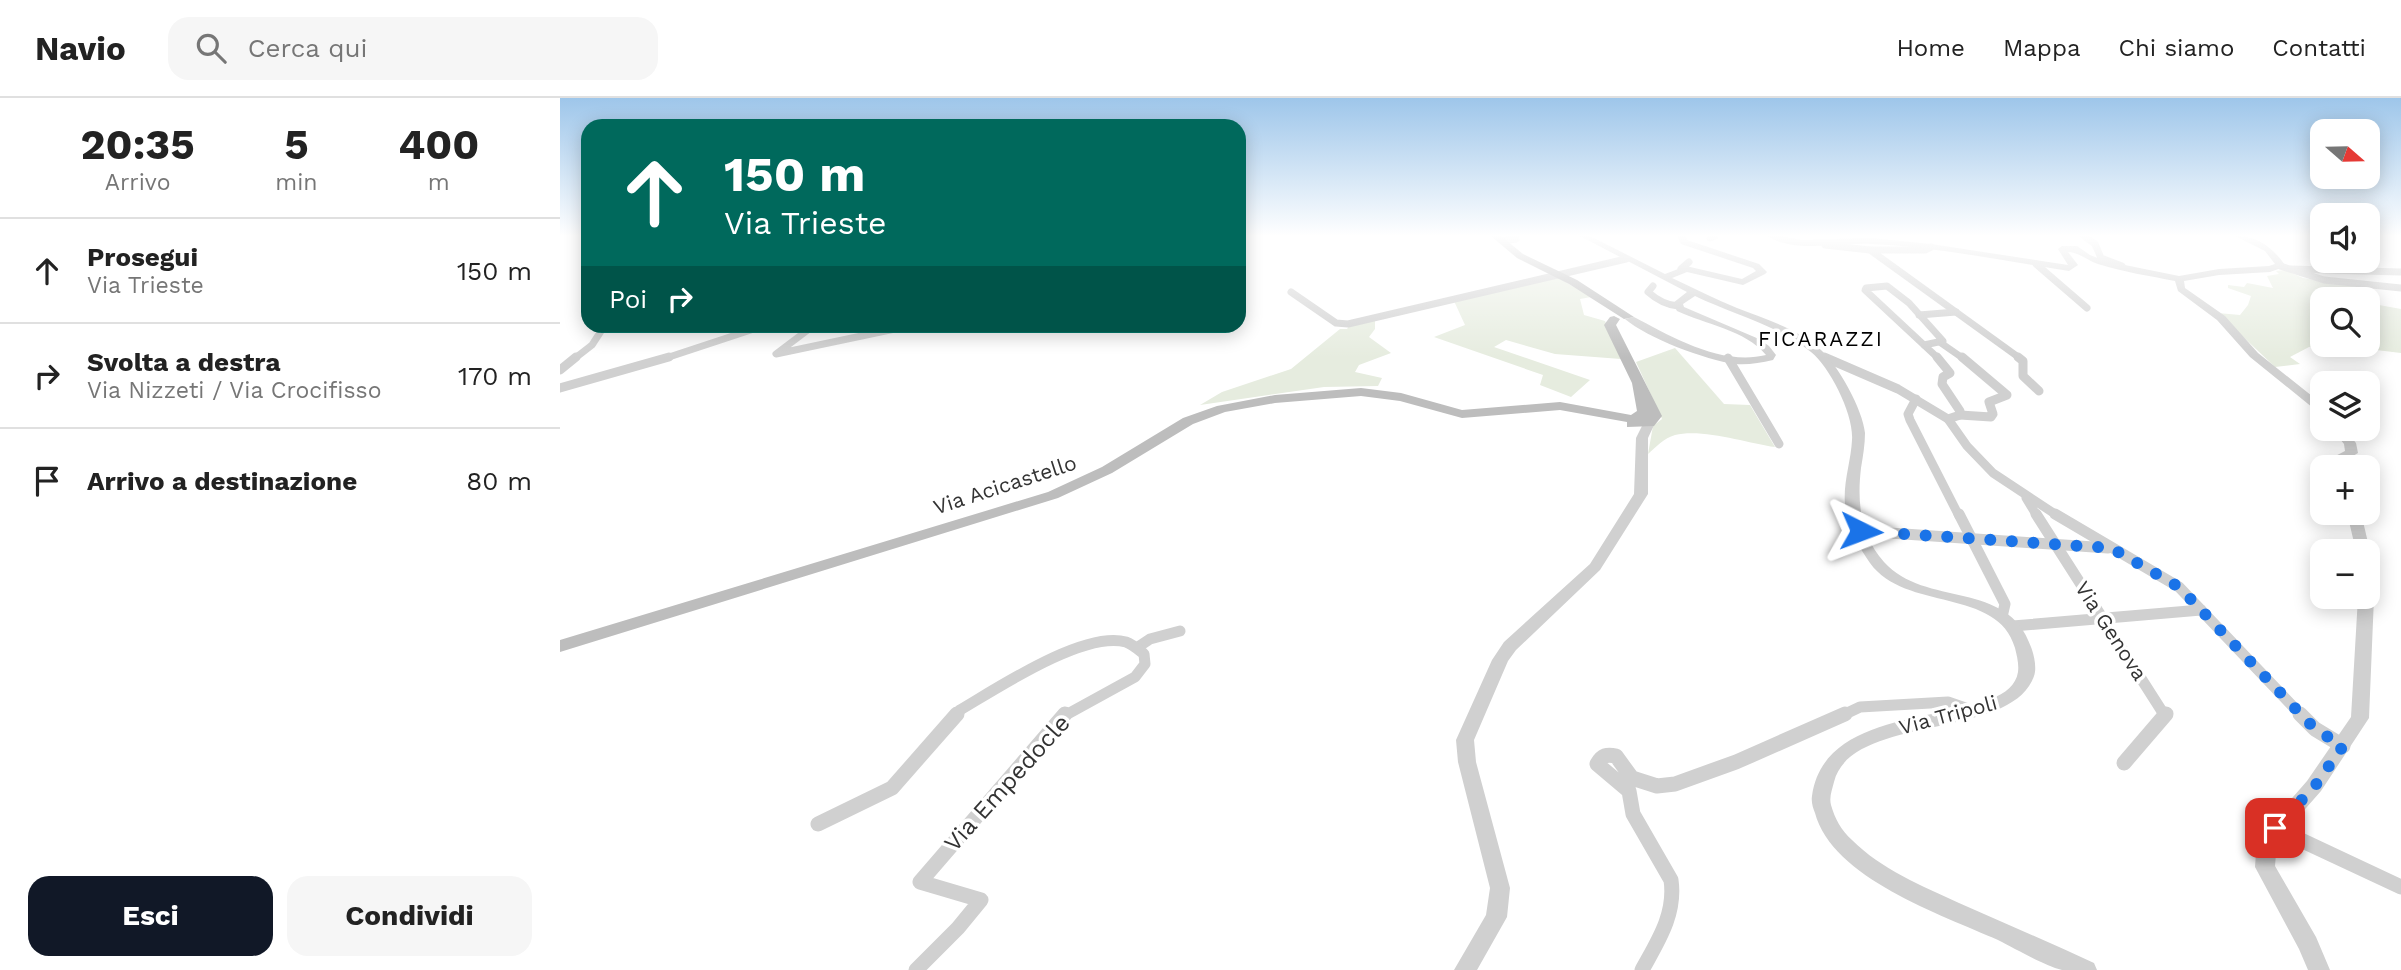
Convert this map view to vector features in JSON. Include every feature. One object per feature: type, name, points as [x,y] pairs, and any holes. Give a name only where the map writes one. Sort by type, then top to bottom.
[{"type":"main road","points":[[1563,277],[1609,305],[1621,321],[1644,411],[1637,418],[1618,418],[1583,410]]},
{"type":"main road","points":[[1583,410],[1643,428],[1655,415],[1639,388]]},
{"type":"main road","name":"Via Acicastello","points":[[560,646],[1053,495],[1083,483],[1188,421],[1222,409],[1275,399],[1361,392],[1401,397],[1468,414],[1541,406],[1583,410]]},
{"type":"street","points":[[1291,292],[1336,323],[1348,324],[1548,277]]},
{"type":"street","points":[[1721,277],[1738,282],[1749,281],[1755,277]]},
{"type":"street","points":[[1907,277],[2024,361],[2023,376],[2039,391]]},
{"type":"street","points":[[2053,277],[2067,293],[2087,308]]},
{"type":"street","points":[[2168,277],[2179,279],[2199,277]]},
{"type":"street","points":[[2304,277],[2401,288]]},
{"type":"street","points":[[1664,278],[1777,329],[1823,357],[1916,399],[1953,422],[1977,458],[2022,492],[2179,587],[2315,729],[2343,746]]},
{"type":"street","points":[[2179,279],[2181,289],[2221,318],[2254,355],[2310,400]]},
{"type":"street","points":[[1621,321],[1663,338],[1728,358],[1762,360],[1771,355],[1768,348],[1755,341],[1653,297],[1648,292],[1653,286]]},
{"type":"street","points":[[1941,343],[1943,341],[1919,315],[1887,286],[1874,286],[1865,290],[1949,369],[1951,373],[1943,377],[1941,384],[1960,415]]},
{"type":"street","points":[[1678,306],[1681,300],[1694,292]]},
{"type":"street","points":[[1919,315],[1956,312]]},
{"type":"street","points":[[560,370],[592,345],[600,333]]},
{"type":"street","points":[[560,388],[692,351],[743,333]]},
{"type":"street","points":[[804,333],[776,354],[876,333]]},
{"type":"street","points":[[1924,345],[1941,343],[1977,368],[2007,396],[1989,402],[1993,414],[1991,417],[1960,415],[1948,419]]},
{"type":"street","points":[[1823,357],[1858,426],[1852,506],[1868,550],[1889,575],[1913,587],[1989,609],[2008,621],[2104,619],[2201,610]]},
{"type":"street","points":[[1728,358],[1779,444]]},
{"type":"street","points":[[1916,399],[1908,414],[1910,420],[2005,604],[2008,621]]},
{"type":"street","points":[[1465,970],[1496,917],[1500,888],[1467,762],[1465,740],[1489,683],[1510,646],[1595,567],[1641,494],[1643,428]]},
{"type":"street","name":"Via Genova","points":[[2022,492],[2166,714],[2124,763]]},
{"type":"street","points":[[1861,531],[2111,548]]},
{"type":"street","points":[[2319,970],[2308,944],[2264,867],[2267,838],[2315,786],[2360,718],[2365,609]]},
{"type":"street","name":"Via Tripoli","points":[[2008,621],[2026,658],[2026,674],[2022,683],[2007,699],[1974,711],[1890,729],[1859,742],[1839,757],[1827,772],[1821,789],[1823,812],[1834,833],[1851,853],[1886,878],[2087,970]]},
{"type":"street","points":[[818,824],[892,788],[938,732],[973,701],[1040,664],[1084,646],[1114,641],[1127,642],[1138,647],[1150,639],[1180,631]]},
{"type":"street","name":"Via Empedocle","points":[[916,970],[958,928],[981,900],[920,882],[1065,714],[1141,672],[1145,664],[1144,654],[1138,647]]},
{"type":"street","points":[[1642,970],[1667,923],[1674,891],[1671,880],[1633,814],[1629,791],[1601,771],[1597,764],[1600,757],[1605,754],[1616,756],[1632,778],[1644,783],[1657,786],[1675,784],[1761,751],[1836,715],[1860,707],[1948,702],[1974,711]]},
{"type":"street","points":[[2275,828],[2401,887]]},
{"type":"shaded area","points":[[1557,277],[1591,297],[1580,299],[1584,315],[1605,321],[1621,359],[1555,354],[1506,340],[1494,347],[1590,380],[1571,397],[1540,385],[1543,375],[1434,337],[1465,325],[1454,301]]},
{"type":"shaded area","points":[[2267,277],[2300,277],[2358,287],[2310,287],[2310,347],[2290,357],[2300,364],[2275,367],[2218,313],[2240,315],[2251,296],[2228,288],[2228,285],[2244,287],[2247,283],[2273,288]]},
{"type":"shaded area","points":[[2380,305],[2401,309],[2401,353],[2380,350]]},
{"type":"shaded area","points":[[1375,320],[1375,329],[1369,337],[1391,353],[1359,365],[1355,372],[1382,378],[1378,386],[1324,387],[1200,405],[1222,392],[1291,369],[1340,329]]},
{"type":"shaded area","points":[[1675,348],[1724,404],[1750,405],[1775,447],[1686,433],[1667,438],[1648,454],[1653,426],[1662,419],[1636,362]]},
{"type":"district","name":"FICARAZZI","points":[[1821,339]]},
{"type":"route","points":[[1861,531],[2111,548],[2179,587],[2315,729],[2343,746],[2315,786],[2275,828]]}]
